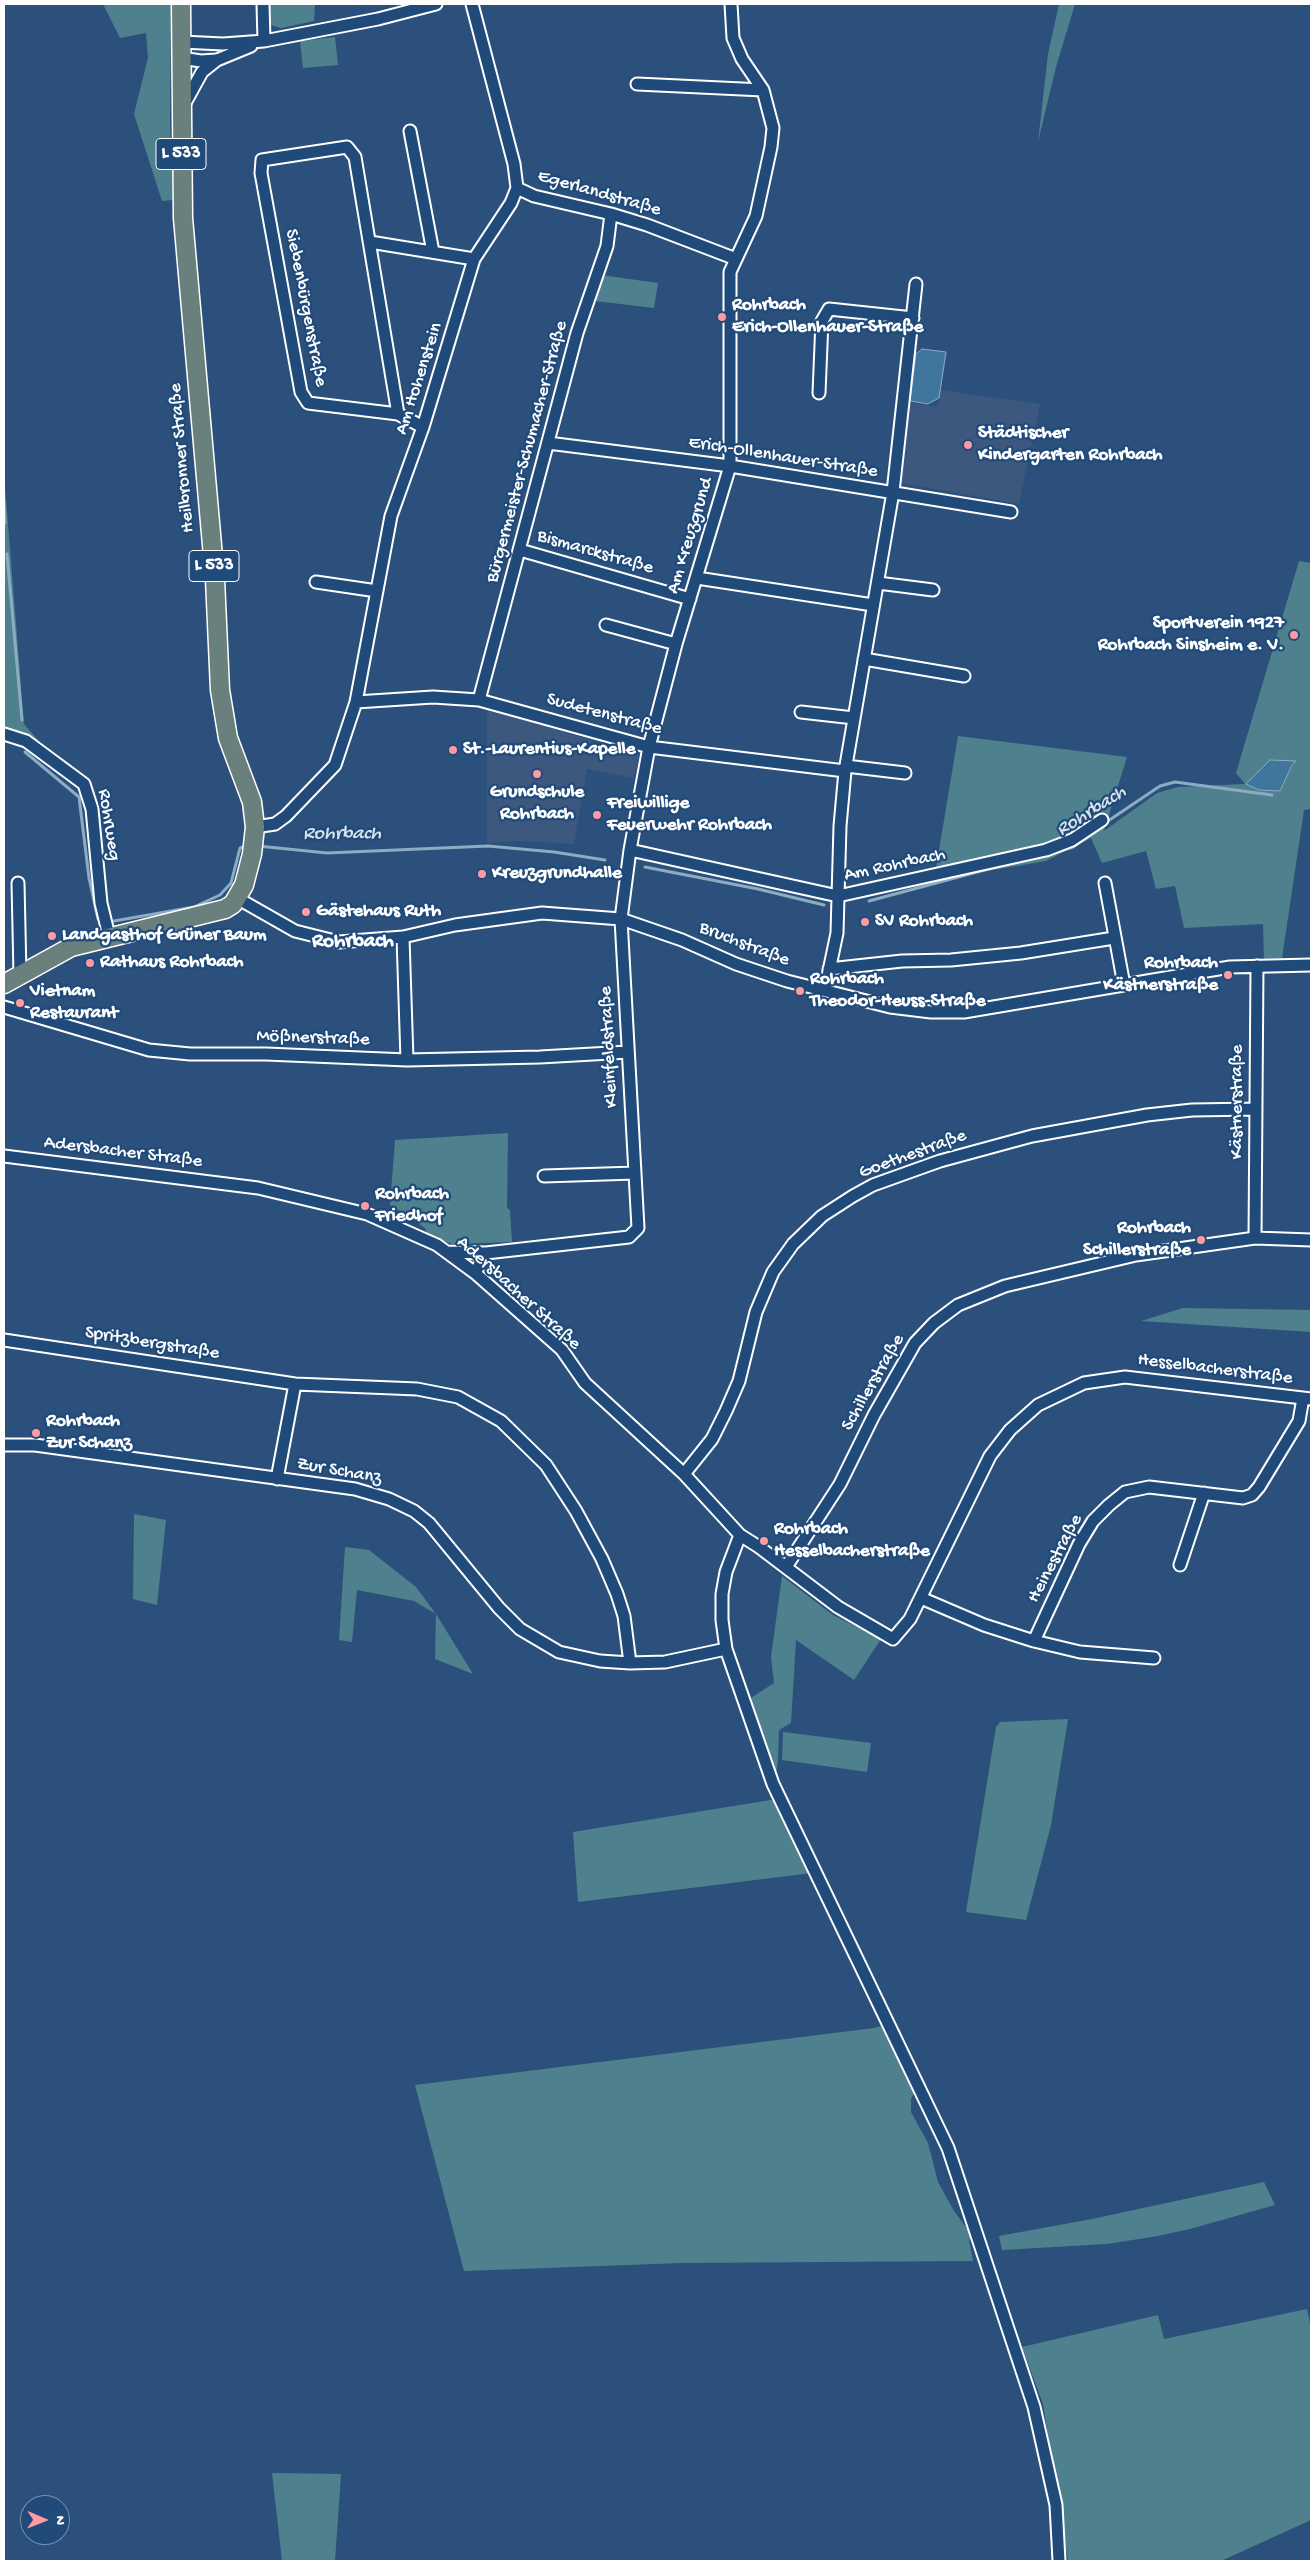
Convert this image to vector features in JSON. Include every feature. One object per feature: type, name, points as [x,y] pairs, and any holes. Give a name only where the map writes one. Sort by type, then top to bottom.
[{"type":"main road","name":"L 533","points":[[181,4],[181,112]]},
{"type":"main road","name":"Heilbronner Straße","points":[[181,112],[182,218],[215,579],[221,698],[228,738],[249,794],[254,841],[244,885],[237,898]]},
{"type":"main road","points":[[4,984],[71,947],[109,936],[212,914],[225,909],[237,898]]},
{"type":"street","points":[[263,4],[264,41]]},
{"type":"street","points":[[181,50],[264,41],[378,20],[436,4]]},
{"type":"street","name":"Egerlandstraße","points":[[472,4],[514,164],[518,188],[534,196],[611,214],[680,236],[736,259]]},
{"type":"street","name":"Am Kreuzgrund","points":[[621,919],[630,850],[648,747],[676,644],[730,466],[730,272],[756,216],[771,147],[773,128],[762,90],[742,59],[733,38],[731,4]]},
{"type":"street","points":[[181,112],[192,87],[202,72],[217,60],[264,41]]},
{"type":"street","points":[[181,50],[201,61],[217,60]]},
{"type":"street","points":[[637,84],[762,90]]},
{"type":"street","points":[[410,131],[433,252]]},
{"type":"street","name":"Siebenbürgenstraße","points":[[370,242],[355,157],[347,147],[262,160],[261,173],[301,392],[308,403],[398,414],[424,427]]},
{"type":"street","name":"Am Hohenstein","points":[[254,841],[286,816],[336,765],[356,702],[391,516],[424,427],[474,259],[511,203],[518,188]]},
{"type":"street","name":"Bürgermeister-Schumacher-Straße","points":[[479,700],[577,333],[607,246],[611,214]]},
{"type":"street","points":[[398,414],[370,242],[474,259]]},
{"type":"street","points":[[825,990],[837,933],[840,826],[846,768],[894,492],[916,284]]},
{"type":"street","points":[[819,393],[822,321],[829,309],[913,318]]},
{"type":"street","name":"Erich-Ollenhauer-Straße","points":[[548,443],[730,466],[1011,512]]},
{"type":"street","name":"Bismarckstraße","points":[[520,550],[690,599]]},
{"type":"street","points":[[697,578],[873,605]]},
{"type":"street","points":[[316,582],[377,591]]},
{"type":"street","points":[[878,583],[933,590]]},
{"type":"street","points":[[606,626],[676,644]]},
{"type":"street","points":[[864,659],[964,676]]},
{"type":"street","name":"Sudetenstraße","points":[[356,702],[434,697],[479,700],[648,747],[905,773]]},
{"type":"street","points":[[801,712],[854,718]]},
{"type":"street","name":"Rohrweg","points":[[4,734],[26,741],[84,784],[92,809],[101,904],[109,936]]},
{"type":"street","name":"Am Rohrbach","points":[[630,850],[838,896],[1046,850],[1072,840],[1102,820]]},
{"type":"street","points":[[18,883],[20,975]]},
{"type":"street","points":[[1105,883],[1124,985]]},
{"type":"street","name":"Bruchstraße","points":[[237,898],[295,931],[339,942],[403,937],[455,925],[531,914],[579,914],[621,919],[682,940],[736,964],[787,981],[890,1007],[931,1012],[964,1012],[1195,971],[1257,966],[1311,965]]},
{"type":"street","name":"Kleinfeldstraße","points":[[447,1252],[486,1253],[628,1236],[638,1228],[621,919]]},
{"type":"street","points":[[403,937],[407,1060]]},
{"type":"street","points":[[829,970],[902,961],[997,956],[1114,938]]},
{"type":"street","name":"Kästnerstraße","points":[[1255,1238],[1257,966]]},
{"type":"street","name":"Mößnerstraße","points":[[4,1007],[149,1050],[190,1054],[266,1054],[407,1060],[540,1057],[628,1052]]},
{"type":"street","name":"Goethestraße","points":[[684,1474],[712,1439],[726,1412],[739,1381],[756,1312],[773,1272],[793,1244],[822,1216],[874,1185],[940,1161],[1032,1136],[1146,1114],[1192,1110],[1255,1109]]},
{"type":"street","name":"Adersbacher Straße","points":[[4,1156],[258,1188],[367,1214],[392,1223],[447,1252],[562,1350],[585,1383],[684,1474],[740,1535],[838,1607],[893,1639]]},
{"type":"street","points":[[544,1176],[635,1173]]},
{"type":"street","name":"Schillerstraße","points":[[786,1567],[840,1484],[874,1415],[915,1343],[934,1323],[958,1305],[1005,1286],[1136,1255],[1255,1238],[1311,1240]]},
{"type":"street","points":[[475,1274],[486,1253]]},
{"type":"street","name":"Spritzbergstraße","points":[[4,1340],[295,1384],[416,1389],[458,1397],[501,1421],[546,1465],[589,1533],[617,1594],[624,1616],[630,1663]]},
{"type":"street","name":"Hesselbacherstraße","points":[[893,1639],[910,1619],[990,1456],[1010,1430],[1038,1405],[1084,1383],[1126,1377],[1307,1399]]},
{"type":"street","points":[[277,1479],[295,1384]]},
{"type":"street","name":"Heinestraße","points":[[1034,1641],[1080,1544],[1093,1521],[1109,1505],[1125,1492],[1149,1487],[1243,1498],[1252,1495],[1259,1487],[1299,1421],[1307,1399]]},
{"type":"street","name":"Zur Schanz","points":[[4,1445],[35,1445],[355,1489],[389,1499],[414,1511],[429,1523],[499,1608],[520,1629],[559,1652],[600,1661],[630,1663],[666,1662],[726,1649]]},
{"type":"street","points":[[1180,1565],[1204,1493]]},
{"type":"street","points":[[740,1535],[726,1572],[722,1594],[722,1620],[726,1649],[773,1784],[948,2148],[1034,2407],[1056,2505],[1059,2561]]},
{"type":"street","points":[[921,1598],[984,1626],[1034,1641],[1080,1652],[1154,1658]]},
{"type":"shaded area","points":[[922,349],[946,352],[939,398],[928,404],[910,401],[916,354]]},
{"type":"shaded area","name":"Städtischer Kindergarten Rohrbach","points":[[940,390],[1040,404],[1019,504],[901,483],[910,403],[938,407]]},
{"type":"shaded area","name":"Grundschule Rohrbach","points":[[487,709],[639,755],[634,778],[587,769],[574,844],[519,841],[487,843]]},
{"type":"shaded area","points":[[1270,760],[1296,761],[1292,765],[1280,791],[1259,790],[1246,784]]},
{"type":"green space","points":[[103,4],[171,4],[170,122],[173,200],[162,201],[134,114],[148,58],[146,33],[120,38]]},
{"type":"green space","points":[[269,4],[315,4],[314,21],[281,28],[271,25]]},
{"type":"green space","points":[[1059,4],[1075,4],[1056,67],[1038,142],[1048,54]]},
{"type":"green space","points":[[335,37],[338,65],[303,68],[300,41]]},
{"type":"green space","points":[[601,275],[658,283],[654,308],[595,301]]},
{"type":"green space","points":[[4,474],[24,724],[38,740],[35,744],[4,730]]},
{"type":"green space","points":[[1299,561],[1311,563],[1311,809],[1304,810],[1282,958],[1264,959],[1263,924],[1184,928],[1175,886],[1156,889],[1146,851],[1102,863],[1091,838],[1046,861],[934,880],[958,736],[1127,757],[1104,831],[1157,793],[1178,787],[1245,784],[1236,773]],"holes":[[[1295,761],[1279,791],[1259,790]]]},
{"type":"green space","points":[[508,1133],[507,1208],[510,1210],[512,1242],[452,1244],[427,1235],[425,1228],[390,1205],[395,1140]]},
{"type":"green space","points":[[1183,1308],[1311,1310],[1311,1332],[1141,1321]]},
{"type":"green space","points":[[134,1514],[166,1520],[157,1605],[133,1599]]},
{"type":"green space","points":[[345,1547],[369,1550],[416,1587],[436,1614],[414,1601],[357,1590],[352,1642],[339,1640]]},
{"type":"green space","points":[[782,1576],[833,1615],[881,1639],[854,1680],[796,1640],[791,1723],[779,1730],[775,1780],[751,1698],[774,1683],[771,1657]]},
{"type":"green space","points":[[436,1614],[473,1674],[435,1659]]},
{"type":"green space","points":[[1068,1719],[1051,1825],[1026,1920],[966,1912],[996,1727],[1000,1722]]},
{"type":"green space","points":[[783,1732],[871,1743],[867,1772],[782,1760]]},
{"type":"green space","points":[[783,1798],[820,1872],[578,1902],[573,1832]]},
{"type":"green space","points":[[892,2023],[919,2082],[911,2099],[911,2112],[928,2143],[938,2182],[954,2211],[972,2235],[969,2241],[973,2261],[682,2263],[464,2271],[415,2085],[874,2028]]},
{"type":"green space","points":[[1264,2182],[1275,2205],[1190,2229],[1107,2244],[1002,2250],[999,2236],[1092,2219]]},
{"type":"green space","points":[[1307,2309],[1311,2329],[1311,2520],[1221,2561],[1068,2561],[1043,2404],[1022,2347],[1158,2315],[1164,2339]]},
{"type":"green space","points":[[272,2473],[341,2474],[335,2561],[282,2561]]},
{"type":"waterway","name":"Rohrbach","points":[[4,501],[5,523]]},
{"type":"waterway","name":"Rohrbach","points":[[7,554],[22,720]]},
{"type":"waterway","name":"Rohrbach","points":[[25,752],[79,797],[89,878],[98,919]]},
{"type":"waterway","name":"Rohrbach","points":[[1105,823],[1160,786],[1175,782],[1272,795]]},
{"type":"waterway","name":"Rohrbach","points":[[1057,852],[1073,847],[1088,836]]},
{"type":"waterway","name":"Rohrbach","points":[[114,921],[194,907],[220,895],[231,883],[240,848],[246,846]]},
{"type":"waterway","name":"Rohrbach","points":[[258,846],[327,853],[488,846],[554,852],[605,860]]},
{"type":"waterway","name":"Rohrbach","points":[[869,901],[1007,864]]},
{"type":"waterway","name":"Rohrbach","points":[[645,867],[758,889],[824,905]]},
{"type":"place","name":"Rohrbach Erich-Ollenhauer-Straße","points":[[722,317]]},
{"type":"place","name":"Städtischer Kindergarten Rohrbach","points":[[968,445]]},
{"type":"place","name":"Sportverein 1927 Rohrbach Sinsheim e. V.","points":[[1294,635]]},
{"type":"place","name":"St.-Laurentius-Kapelle","points":[[453,750]]},
{"type":"place","name":"Grundschule Rohrbach","points":[[537,774]]},
{"type":"place","name":"Freiwillige Feuerwehr Rohrbach","points":[[597,815]]},
{"type":"place","name":"Kreuzgrundhalle","points":[[482,874]]},
{"type":"place","name":"Gästehaus Ruth","points":[[306,912]]},
{"type":"place","name":"SV Rohrbach","points":[[865,922]]},
{"type":"place","name":"Landgasthof Grüner Baum","points":[[52,936]]},
{"type":"place","name":"Rathaus Rohrbach","points":[[90,963]]},
{"type":"place","name":"Rohrbach Kästnerstraße","points":[[1228,975]]},
{"type":"place","name":"Rohrbach Theodor-Heuss-Straße","points":[[800,991]]},
{"type":"place","name":"Vietnam Restaurant","points":[[20,1003]]},
{"type":"place","name":"Rohrbach Friedhof","points":[[365,1206]]},
{"type":"place","name":"Rohrbach Schillerstraße","points":[[1201,1240]]},
{"type":"place","name":"Rohrbach Zur Schanz","points":[[36,1433]]},
{"type":"place","name":"Rohrbach Hesselbacherstraße","points":[[764,1541]]},
{"type":"district","name":"Rohrbach","points":[[353,943]]}]
